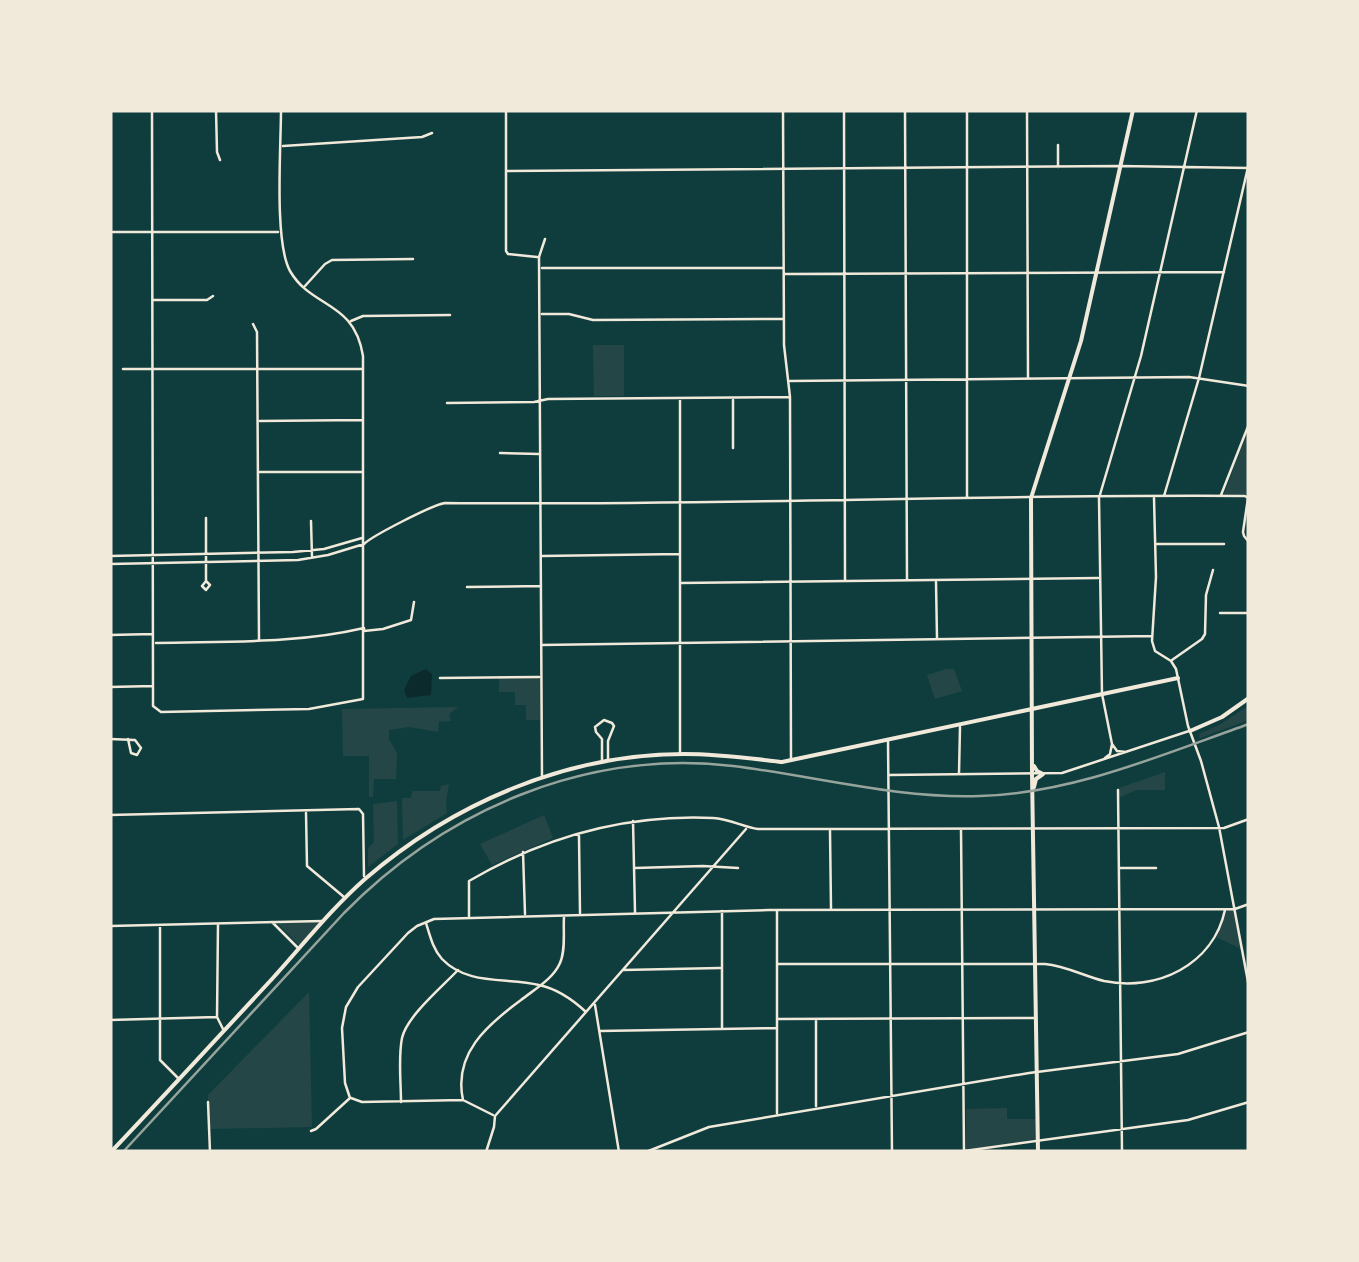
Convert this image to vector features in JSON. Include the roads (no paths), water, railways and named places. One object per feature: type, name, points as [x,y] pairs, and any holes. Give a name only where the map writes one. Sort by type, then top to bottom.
[{"type":"street","points":[[152,110],[153,686],[154,706],[162,712],[309,709],[362,699],[361,345],[350,322],[304,288],[286,263],[281,232],[281,110]]},
{"type":"street","points":[[216,110],[216,152],[220,160]]},
{"type":"street","points":[[506,110],[506,250],[508,254],[539,257]]},
{"type":"street","points":[[783,110],[784,319],[790,397],[790,761]]},
{"type":"street","points":[[844,110],[846,580]]},
{"type":"street","points":[[906,110],[906,580]]},
{"type":"street","points":[[966,498],[967,110]]},
{"type":"street","points":[[1028,110],[1028,378]]},
{"type":"street","points":[[1038,1152],[1031,498],[1070,378],[1133,110]]},
{"type":"street","points":[[1099,761],[1110,754],[1112,744],[1102,694],[1099,498],[1135,378],[1197,110]]},
{"type":"street","points":[[281,146],[422,137],[432,133]]},
{"type":"street","points":[[1058,145],[1058,166]]},
{"type":"street","points":[[506,170],[1249,166],[1200,378],[1164,497]]},
{"type":"street","points":[[110,232],[281,232]]},
{"type":"street","points":[[542,778],[539,257],[545,238]]},
{"type":"street","points":[[304,288],[326,264],[335,260],[412,259]]},
{"type":"street","points":[[540,268],[783,268]]},
{"type":"street","points":[[783,274],[1224,272]]},
{"type":"street","points":[[152,300],[207,300],[213,296]]},
{"type":"street","points":[[540,314],[570,314],[594,320],[784,319]]},
{"type":"street","points":[[350,322],[363,316],[450,315]]},
{"type":"street","points":[[253,324],[258,332],[259,640]]},
{"type":"street","points":[[123,369],[364,368]]},
{"type":"street","points":[[788,381],[1200,378],[1249,386]]},
{"type":"street","points":[[733,397],[733,448]]},
{"type":"street","points":[[447,403],[790,397]]},
{"type":"street","points":[[680,398],[680,754]]},
{"type":"street","points":[[258,420],[364,420]]},
{"type":"street","points":[[1221,496],[1249,424]]},
{"type":"street","points":[[500,453],[541,454]]},
{"type":"street","points":[[258,472],[364,472]]},
{"type":"street","points":[[110,564],[312,558],[364,544],[433,505],[445,503],[679,504],[1221,496],[1248,498],[1243,532],[1249,542]]},
{"type":"street","points":[[1154,497],[1152,636],[1155,651],[1171,661],[1178,678],[1219,827],[1249,986]]},
{"type":"street","points":[[206,518],[206,581]]},
{"type":"street","points":[[311,521],[312,558]]},
{"type":"street","points":[[110,556],[312,550],[364,538]]},
{"type":"street","points":[[1155,544],[1224,544]]},
{"type":"street","points":[[541,556],[679,554]]},
{"type":"street","points":[[1171,661],[1205,634],[1206,595],[1213,570]]},
{"type":"street","points":[[680,583],[1100,578]]},
{"type":"street","points":[[936,580],[936,638]]},
{"type":"street","points":[[467,587],[541,586]]},
{"type":"street","points":[[154,643],[321,637],[364,628],[383,629],[411,620],[414,602]]},
{"type":"street","points":[[1220,613],[1249,613]]},
{"type":"street","points":[[110,635],[154,634]]},
{"type":"street","points":[[542,645],[1152,636]]},
{"type":"street","points":[[440,678],[542,677]]},
{"type":"street","points":[[112,1152],[364,880],[436,826],[483,802],[542,778],[605,762],[680,754],[790,761],[1178,678]]},
{"type":"street","points":[[110,687],[153,686]]},
{"type":"street","points":[[887,775],[1062,774],[1216,721],[1249,698]]},
{"type":"street","points":[[604,720],[614,726],[605,762],[602,739],[596,732],[604,720]]},
{"type":"street","points":[[960,726],[960,774]]},
{"type":"street","points":[[110,740],[128,739]]},
{"type":"street","points":[[888,741],[892,1152]]},
{"type":"street","points":[[1112,744],[1117,751],[1126,752]]},
{"type":"street","points":[[1033,763],[1043,774]]},
{"type":"street","points":[[1034,788],[1036,779],[1043,774]]},
{"type":"street","points":[[1118,790],[1122,1152]]},
{"type":"street","points":[[306,810],[307,866],[345,898]]},
{"type":"street","points":[[110,815],[361,810],[364,880]]},
{"type":"street","points":[[469,917],[469,881],[523,852],[578,833],[633,821],[717,818],[747,828],[1224,828],[1249,819]]},
{"type":"street","points":[[633,821],[636,914]]},
{"type":"street","points":[[486,1152],[495,1116],[747,828]]},
{"type":"street","points":[[830,828],[830,910]]},
{"type":"street","points":[[961,828],[964,1151]]},
{"type":"street","points":[[578,833],[580,915]]},
{"type":"street","points":[[523,852],[524,916]]},
{"type":"street","points":[[634,868],[738,868]]},
{"type":"street","points":[[1118,868],[1156,868]]},
{"type":"street","points":[[495,1116],[462,1100],[359,1102],[350,1098],[345,1083],[342,1028],[346,1007],[358,987],[408,933],[426,922],[469,917],[777,910],[1235,909],[1249,904]]},
{"type":"street","points":[[778,964],[1036,964],[1057,965],[1120,984],[1154,981],[1199,957],[1214,938],[1225,908]]},
{"type":"street","points":[[777,910],[778,1114]]},
{"type":"street","points":[[722,911],[722,1028]]},
{"type":"street","points":[[462,1100],[461,1068],[474,1044],[505,1012],[541,985],[561,961],[564,915]]},
{"type":"street","points":[[110,926],[324,921]]},
{"type":"street","points":[[272,922],[300,949]]},
{"type":"street","points":[[426,922],[436,950],[458,970],[486,979],[541,985],[566,996],[586,1012]]},
{"type":"street","points":[[218,924],[217,1017],[224,1030]]},
{"type":"street","points":[[160,925],[160,1060],[179,1079]]},
{"type":"street","points":[[622,970],[722,968]]},
{"type":"street","points":[[401,1102],[406,1028],[458,970]]},
{"type":"street","points":[[595,1002],[618,1152]]},
{"type":"street","points":[[110,1020],[217,1017]]},
{"type":"street","points":[[778,1019],[1037,1018]]},
{"type":"street","points":[[816,1019],[816,1108]]},
{"type":"street","points":[[600,1031],[778,1028]]},
{"type":"street","points":[[646,1152],[708,1127],[1038,1072],[1178,1054],[1249,1032]]},
{"type":"street","points":[[310,1131],[350,1098]]},
{"type":"street","points":[[208,1102],[210,1152]]},
{"type":"street","points":[[957,1152],[1188,1120],[1249,1102]]},
{"type":"street","points":[[672,1142],[672,1152]]},
{"type":"railway","points":[[123,1152],[344,913],[384,876],[427,844],[521,794],[624,767],[678,763],[733,766],[918,794],[1015,793],[1117,770],[1249,724]]}]
